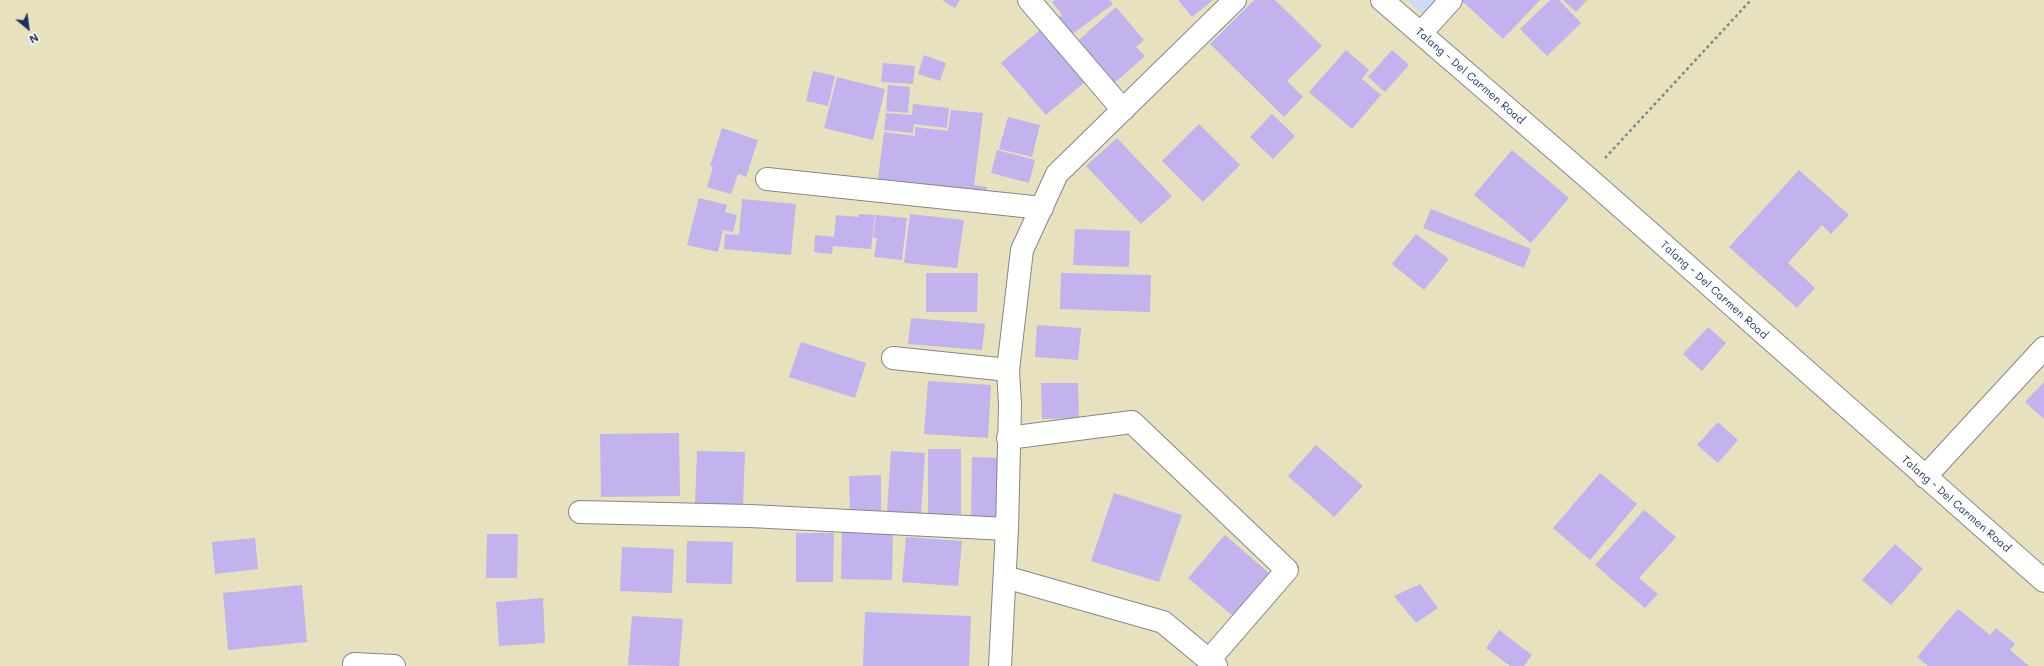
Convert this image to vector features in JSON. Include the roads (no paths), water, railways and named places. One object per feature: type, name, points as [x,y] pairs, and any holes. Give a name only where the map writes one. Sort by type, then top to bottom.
[{"type":"street","points":[[1029,0],[1123,110]]},
{"type":"street","points":[[1000,666],[1007,529],[1008,438],[1010,405],[1008,370],[1022,250],[1057,174],[1236,0]]},
{"type":"street","name":"Talang - Del Carmen Road","points":[[1382,0],[1587,177],[2044,581]]},
{"type":"street","points":[[1421,33],[1451,0]]},
{"type":"street","points":[[767,179],[1042,208]]},
{"type":"street","points":[[1925,477],[2044,348]]},
{"type":"street","points":[[893,358],[1008,370]]},
{"type":"street","points":[[1005,578],[1164,622],[1213,663],[1287,570],[1132,422],[1008,438]]},
{"type":"street","points":[[580,512],[750,516],[1007,529]]},
{"type":"street","points":[[354,664],[394,666]]}]
